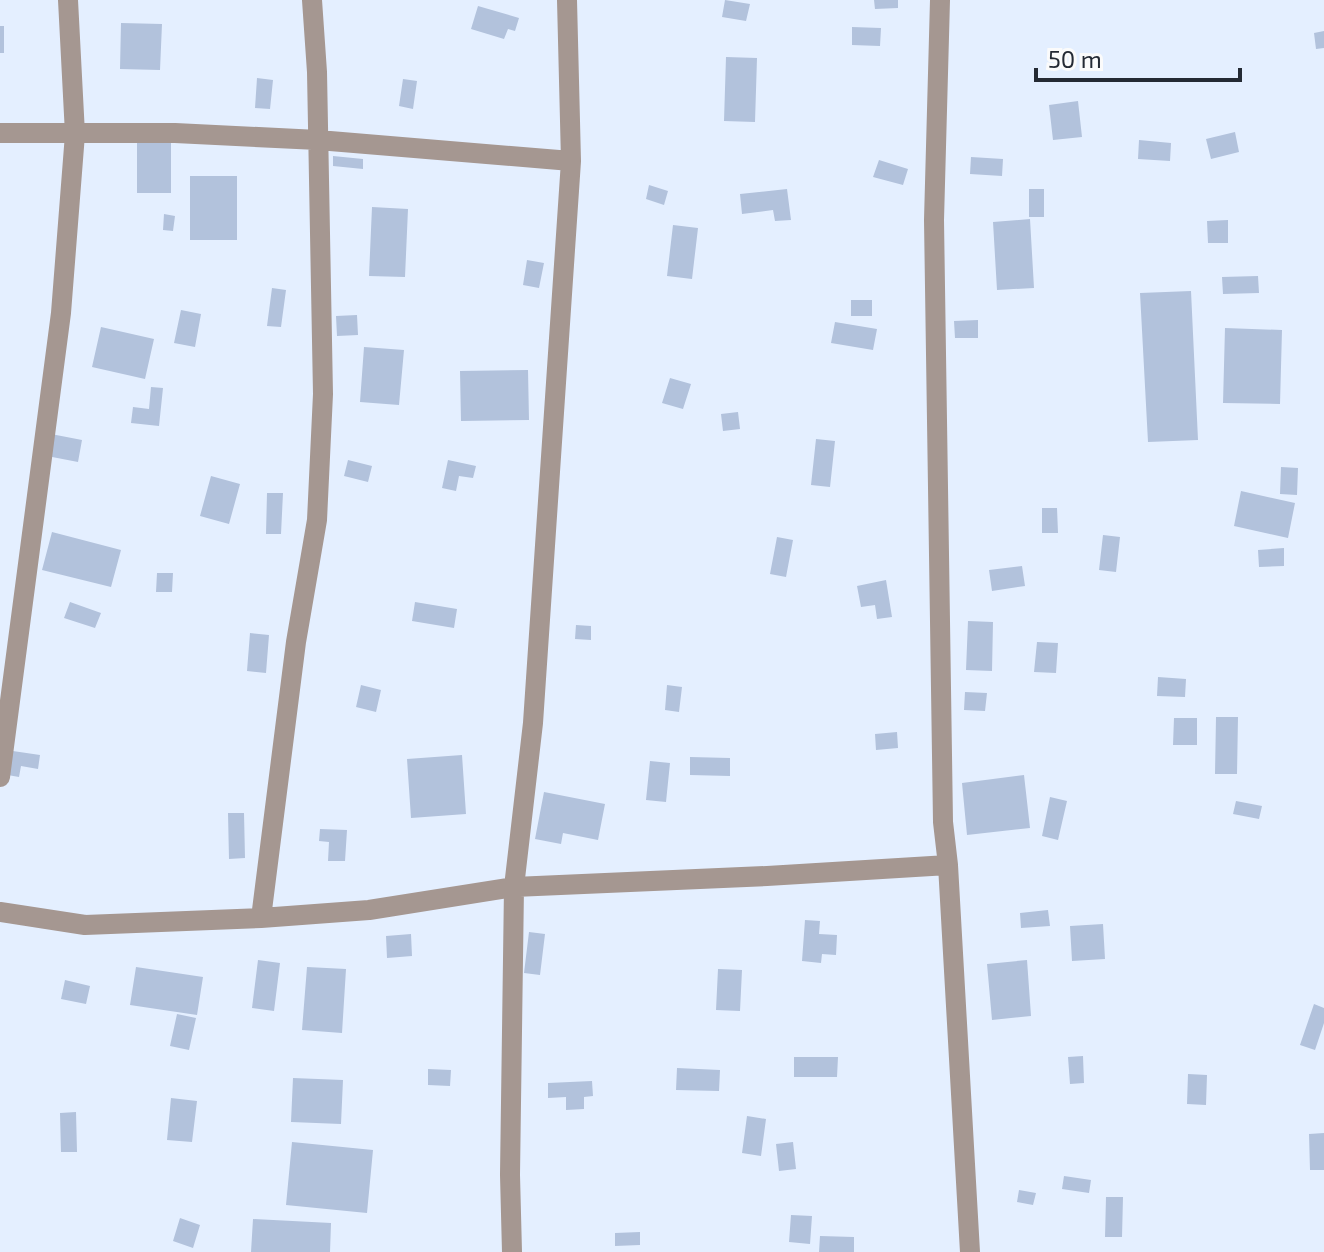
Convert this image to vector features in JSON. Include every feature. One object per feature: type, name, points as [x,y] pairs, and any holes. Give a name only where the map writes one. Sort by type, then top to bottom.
[{"type":"street","points":[[0,777],[61,313],[75,134],[68,0]]},
{"type":"street","points":[[261,918],[296,642],[317,520],[323,394],[312,0]]},
{"type":"street","points":[[512,1252],[510,1175],[514,887],[533,723],[571,161],[567,0]]},
{"type":"street","points":[[940,0],[934,220],[943,822],[970,1252]]},
{"type":"street","points":[[0,133],[175,133],[318,140],[571,161]]},
{"type":"street","points":[[0,912],[85,925],[261,918],[369,910],[514,887],[948,865]]},
{"type":"building","points":[[725,0],[750,4],[746,21],[722,17]]},
{"type":"building","points":[[874,0],[898,0],[898,8],[875,9]]},
{"type":"building","points":[[478,6],[519,18],[515,31],[508,29],[504,39],[471,29]]},
{"type":"building","points":[[121,23],[162,24],[160,70],[120,69]]},
{"type":"building","points":[[0,26],[4,26],[4,53],[0,53]]},
{"type":"building","points":[[852,27],[881,28],[880,46],[852,45]]},
{"type":"building","points":[[1324,31],[1324,48],[1316,49],[1314,33]]},
{"type":"building","points":[[726,57],[757,58],[755,122],[724,121]]},
{"type":"building","points":[[257,78],[273,80],[270,109],[255,108]]},
{"type":"building","points":[[403,79],[417,81],[413,109],[399,106]]},
{"type":"building","points":[[1078,101],[1082,137],[1053,140],[1049,105]]},
{"type":"building","points":[[1235,132],[1239,152],[1211,159],[1206,139]]},
{"type":"building","points":[[137,140],[171,140],[171,193],[137,193]]},
{"type":"building","points":[[1139,140],[1171,143],[1170,161],[1138,159]]},
{"type":"building","points":[[333,156],[363,159],[363,169],[333,166]]},
{"type":"building","points":[[971,157],[1003,159],[1002,176],[970,174]]},
{"type":"building","points":[[879,160],[908,169],[903,185],[873,177]]},
{"type":"building","points":[[190,176],[237,176],[237,240],[190,240]]},
{"type":"building","points":[[649,185],[668,191],[664,205],[646,199]]},
{"type":"building","points":[[787,189],[791,220],[775,221],[773,210],[742,214],[740,194]]},
{"type":"building","points":[[1029,189],[1044,189],[1044,217],[1029,217]]},
{"type":"building","points":[[372,207],[408,209],[405,277],[369,276]]},
{"type":"building","points":[[164,214],[175,216],[173,231],[163,230]]},
{"type":"building","points":[[1030,219],[1034,288],[997,290],[993,222]]},
{"type":"building","points":[[1228,220],[1228,243],[1208,243],[1207,221]]},
{"type":"building","points":[[673,225],[698,228],[692,279],[667,276]]},
{"type":"building","points":[[527,260],[544,263],[539,288],[523,285]]},
{"type":"building","points":[[1258,276],[1259,293],[1223,294],[1222,277]]},
{"type":"building","points":[[272,288],[286,290],[281,327],[267,326]]},
{"type":"building","points":[[1191,291],[1198,440],[1148,442],[1140,293]]},
{"type":"building","points":[[851,300],[872,300],[872,316],[851,316]]},
{"type":"building","points":[[181,310],[201,314],[195,347],[174,343]]},
{"type":"building","points":[[357,315],[358,335],[337,336],[336,316]]},
{"type":"building","points":[[978,320],[978,338],[955,338],[954,321]]},
{"type":"building","points":[[835,322],[877,329],[873,350],[831,343]]},
{"type":"building","points":[[101,327],[154,339],[145,379],[92,367]]},
{"type":"building","points":[[1225,328],[1282,330],[1280,404],[1223,403]]},
{"type":"building","points":[[364,347],[404,350],[399,405],[360,402]]},
{"type":"building","points":[[528,370],[529,420],[461,421],[460,371]]},
{"type":"building","points":[[670,378],[691,384],[683,409],[662,403]]},
{"type":"building","points":[[151,387],[163,388],[159,426],[131,423],[133,407],[149,409]]},
{"type":"building","points":[[738,412],[740,429],[723,431],[721,414]]},
{"type":"building","points":[[51,434],[82,440],[78,462],[47,456]]},
{"type":"building","points":[[816,439],[835,441],[830,487],[811,485]]},
{"type":"building","points":[[348,460],[372,466],[368,482],[344,476]]},
{"type":"building","points":[[448,460],[476,466],[473,478],[459,476],[456,491],[442,488]]},
{"type":"building","points":[[1281,467],[1298,468],[1297,495],[1280,494]]},
{"type":"building","points":[[211,476],[240,484],[229,524],[200,516]]},
{"type":"building","points":[[1241,491],[1295,503],[1288,538],[1234,526]]},
{"type":"building","points":[[267,493],[283,493],[281,534],[266,534]]},
{"type":"building","points":[[1042,508],[1057,508],[1058,533],[1042,533]]},
{"type":"building","points":[[52,532],[121,550],[111,587],[42,570]]},
{"type":"building","points":[[1103,535],[1120,537],[1116,572],[1099,570]]},
{"type":"building","points":[[777,537],[793,540],[786,577],[770,574]]},
{"type":"building","points":[[1284,548],[1284,566],[1259,567],[1258,550]]},
{"type":"building","points":[[1022,566],[1025,586],[992,591],[989,570]]},
{"type":"building","points":[[157,573],[173,573],[172,592],[156,592]]},
{"type":"building","points":[[886,580],[892,617],[877,619],[875,605],[861,607],[857,586]]},
{"type":"building","points":[[70,602],[101,613],[95,628],[64,618]]},
{"type":"building","points":[[415,602],[457,609],[454,628],[412,621]]},
{"type":"building","points":[[968,621],[993,622],[992,671],[966,670]]},
{"type":"building","points":[[576,625],[591,626],[591,640],[575,639]]},
{"type":"building","points":[[250,633],[269,635],[266,673],[247,671]]},
{"type":"building","points":[[1037,642],[1058,643],[1056,673],[1034,672]]},
{"type":"building","points":[[1158,677],[1186,679],[1185,697],[1157,696]]},
{"type":"building","points":[[361,685],[381,690],[376,712],[356,707]]},
{"type":"building","points":[[667,685],[682,687],[679,712],[665,710]]},
{"type":"building","points":[[965,692],[987,693],[985,711],[964,710]]},
{"type":"building","points":[[1216,717],[1238,717],[1237,774],[1215,774]]},
{"type":"building","points":[[1174,718],[1197,718],[1197,745],[1173,745]]},
{"type":"building","points":[[897,732],[898,748],[876,750],[875,734]]},
{"type":"building","points":[[6,750],[40,755],[38,769],[21,766],[19,777],[2,774]]},
{"type":"building","points":[[462,755],[466,814],[411,818],[407,759]]},
{"type":"building","points":[[690,757],[730,758],[730,776],[690,775]]},
{"type":"building","points":[[650,761],[670,763],[666,802],[646,800]]},
{"type":"building","points":[[1024,775],[1030,828],[967,835],[962,783]]},
{"type":"building","points":[[544,792],[605,804],[598,840],[563,833],[561,844],[535,839]]},
{"type":"building","points":[[1050,797],[1067,801],[1058,840],[1042,836]]},
{"type":"building","points":[[1236,801],[1262,806],[1259,819],[1233,814]]},
{"type":"building","points":[[228,813],[244,813],[245,858],[229,859]]},
{"type":"building","points":[[320,829],[347,830],[345,861],[328,861],[329,842],[319,841]]},
{"type":"building","points":[[1048,910],[1050,926],[1021,928],[1020,913]]},
{"type":"building","points":[[805,920],[820,921],[819,934],[837,935],[836,955],[822,954],[821,963],[802,961]]},
{"type":"building","points":[[1103,924],[1105,959],[1072,961],[1070,926]]},
{"type":"building","points":[[529,932],[545,934],[540,975],[524,973]]},
{"type":"building","points":[[411,934],[412,956],[387,958],[386,936]]},
{"type":"building","points":[[258,960],[280,963],[274,1011],[252,1008]]},
{"type":"building","points":[[1027,960],[1031,1016],[992,1020],[987,964]]},
{"type":"building","points":[[136,967],[203,977],[197,1015],[130,1005]]},
{"type":"building","points":[[307,967],[346,969],[342,1033],[302,1030]]},
{"type":"building","points":[[718,969],[742,970],[740,1011],[716,1010]]},
{"type":"building","points":[[65,980],[90,986],[86,1004],[61,999]]},
{"type":"building","points":[[1314,1004],[1324,1008],[1324,1023],[1315,1050],[1300,1045]]},
{"type":"building","points":[[177,1014],[196,1018],[189,1050],[170,1046]]},
{"type":"building","points":[[1083,1056],[1084,1083],[1070,1084],[1068,1057]]},
{"type":"building","points":[[794,1057],[838,1057],[837,1077],[794,1077]]},
{"type":"building","points":[[677,1068],[720,1070],[719,1091],[676,1090]]},
{"type":"building","points":[[428,1069],[451,1070],[450,1086],[428,1085]]},
{"type":"building","points":[[1188,1074],[1207,1075],[1206,1105],[1187,1104]]},
{"type":"building","points":[[293,1078],[343,1080],[341,1124],[291,1122]]},
{"type":"building","points":[[592,1081],[593,1096],[584,1097],[584,1109],[566,1110],[566,1097],[548,1098],[548,1083]]},
{"type":"building","points":[[171,1098],[197,1101],[192,1142],[167,1140]]},
{"type":"building","points":[[76,1112],[77,1152],[61,1152],[60,1113]]},
{"type":"building","points":[[747,1116],[766,1119],[761,1156],[742,1153]]},
{"type":"building","points":[[1324,1133],[1324,1170],[1310,1170],[1309,1134]]},
{"type":"building","points":[[292,1142],[373,1150],[367,1213],[286,1205]]},
{"type":"building","points":[[793,1142],[796,1169],[779,1171],[776,1144]]},
{"type":"building","points":[[1064,1176],[1091,1180],[1089,1193],[1062,1189]]},
{"type":"building","points":[[1019,1190],[1036,1193],[1033,1205],[1017,1202]]},
{"type":"building","points":[[1106,1197],[1123,1197],[1122,1237],[1105,1237]]},
{"type":"building","points":[[791,1215],[812,1216],[810,1244],[789,1242]]},
{"type":"building","points":[[180,1218],[200,1225],[193,1248],[173,1241]]},
{"type":"building","points":[[253,1219],[331,1223],[330,1252],[251,1252]]},
{"type":"building","points":[[640,1232],[640,1245],[615,1246],[615,1233]]},
{"type":"building","points":[[820,1236],[854,1237],[854,1252],[819,1252]]}]
